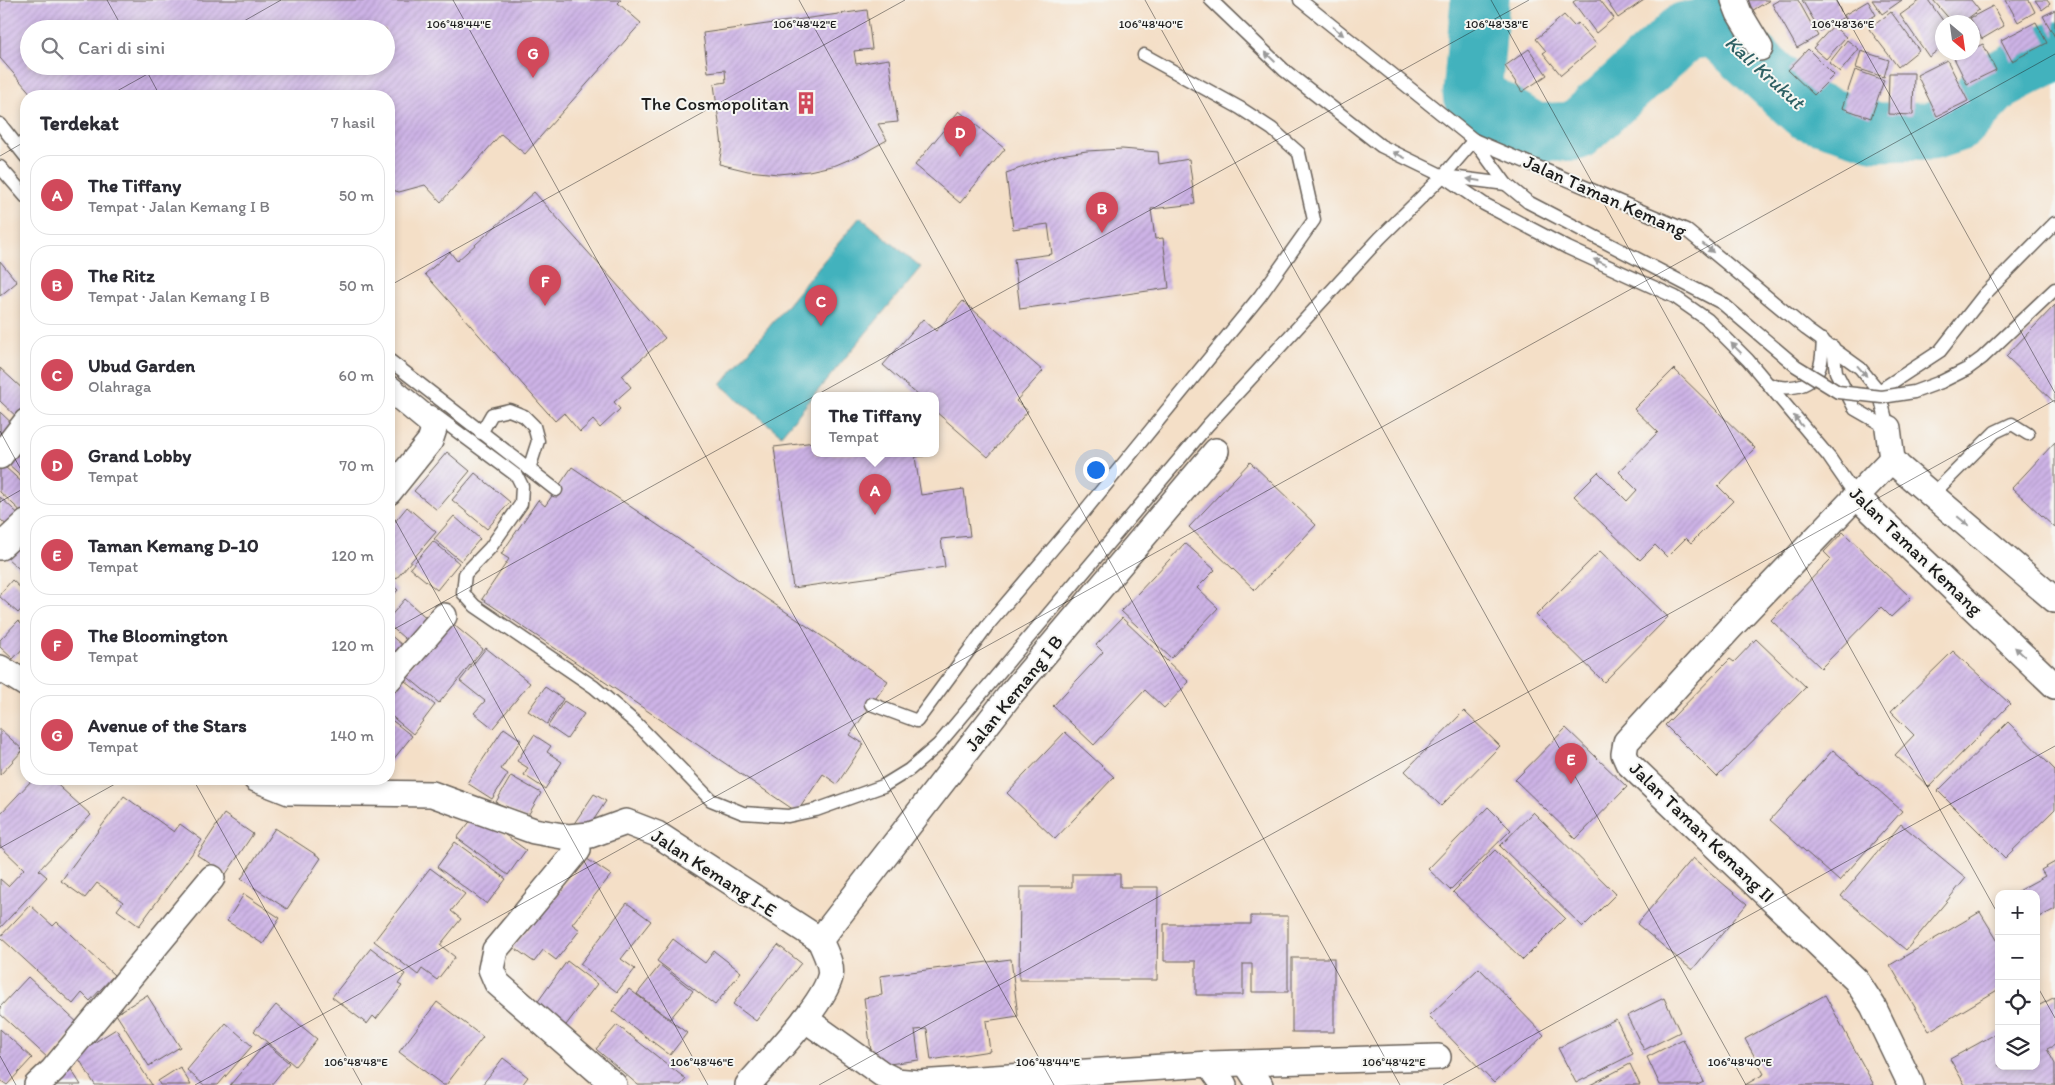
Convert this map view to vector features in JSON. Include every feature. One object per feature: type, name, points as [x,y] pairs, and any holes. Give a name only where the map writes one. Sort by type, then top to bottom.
[{"type":"street","points":[[1734,0],[1739,13],[1760,48]]},
{"type":"street","points":[[395,393],[429,421],[434,429],[430,442],[395,485]]},
{"type":"street","name":"Jalan Taman Kemang","points":[[1888,428],[1892,459]]},
{"type":"street","points":[[0,456],[20,430]]},
{"type":"street","name":"Jalan Kemang I B","points":[[820,940],[1010,695],[1216,451]]},
{"type":"street","points":[[1892,459],[1932,495],[2053,594]]},
{"type":"street","name":"Jalan Taman Kemang II","points":[[1892,459],[1626,742],[1624,754],[1628,763],[1856,980],[1873,1006],[1911,1085]]},
{"type":"street","name":"Jalan Taman Kemang","points":[[1856,496],[2055,686]]},
{"type":"street","points":[[0,547],[20,528]]},
{"type":"street","points":[[395,672],[444,616]]},
{"type":"street","points":[[0,668],[20,680]]},
{"type":"street","name":"Jalan Kemang I-E","points":[[295,785],[432,794],[534,831],[568,837],[590,835],[626,822],[657,834],[820,940]]},
{"type":"street","points":[[578,850],[495,950],[491,969],[497,983],[614,1085]]},
{"type":"street","points":[[37,1085],[54,1070],[212,878]]},
{"type":"street","points":[[748,1085],[805,1019],[830,976],[829,962],[820,940]]},
{"type":"street","points":[[805,1019],[896,1082],[918,1083],[1209,1064],[1438,1057]]},
{"type":"street","points":[[1246,1063],[1260,1085]]},
{"type":"street","points":[[1209,1064],[1224,1085]]},
{"type":"lane","points":[[1211,0],[1284,70],[1381,146],[1443,176],[1506,184]]},
{"type":"lane","points":[[1300,0],[1474,140],[1506,184],[1528,202],[1722,303],[1796,366],[1838,392],[1882,397],[1914,392],[1941,382],[1967,369],[1982,358],[2055,289]]},
{"type":"lane","points":[[871,704],[917,721],[987,626],[1260,296],[1314,220],[1299,153],[1272,129],[1240,108],[1144,55]]},
{"type":"lane","points":[[0,124],[20,149]]},
{"type":"lane","points":[[395,384],[517,476],[522,486],[521,504],[490,548],[465,574],[463,593],[475,606],[594,687],[637,724],[711,800],[743,813],[788,816],[816,810],[883,786],[909,770],[938,745],[1208,425],[1380,238],[1443,176],[1474,140]]},
{"type":"lane","name":"Jalan Taman Kemang","points":[[1474,140],[1686,230],[1806,329],[1828,343],[1860,368],[1879,391],[1888,428]]},
{"type":"lane","points":[[0,167],[20,190]]},
{"type":"lane","name":"Jalan Taman Kemang","points":[[1443,176],[1484,204],[1568,248],[1675,296],[1708,320],[1748,360],[1829,457],[1856,496]]},
{"type":"lane","points":[[1879,391],[1940,350],[1984,295],[2055,223]]},
{"type":"lane","points":[[1768,384],[1791,388],[1807,383],[1818,373],[1828,343]]},
{"type":"lane","points":[[1828,343],[1836,372],[1855,408],[1888,428]]},
{"type":"lane","points":[[395,365],[556,490]]},
{"type":"lane","points":[[481,433],[492,414],[508,410],[524,416],[534,426],[538,441],[529,469]]},
{"type":"lane","points":[[1932,495],[1995,432],[2012,424],[2028,434]]},
{"type":"water","points":[[860,217],[921,267],[817,392],[811,392],[811,399],[781,435],[721,385]]},
{"type":"building","points":[[0,0],[621,0],[618,3],[641,23],[525,154],[501,134],[441,202],[425,185],[399,192],[395,191],[395,90],[28,90],[0,58]]},
{"type":"building","points":[[1576,0],[1600,0],[1614,18],[1596,33],[1573,2]]},
{"type":"building","points":[[1606,0],[1644,0],[1618,18]]},
{"type":"building","points":[[1743,0],[1770,0],[1750,12]]},
{"type":"building","points":[[1779,0],[1798,0],[1818,36],[1797,48],[1772,4]]},
{"type":"building","points":[[1802,0],[1835,0],[1844,17],[1820,31]]},
{"type":"building","points":[[1872,0],[1902,0],[1882,14]]},
{"type":"building","points":[[1921,0],[1928,0],[1939,15],[1935,15],[1935,52],[1929,57],[1900,15]]},
{"type":"building","points":[[1933,0],[1971,0],[1979,10],[1972,15],[1946,15]]},
{"type":"building","points":[[2006,0],[2029,0],[2035,12],[2018,22]]},
{"type":"building","points":[[2035,0],[2047,0],[2050,4],[2042,10]]},
{"type":"building","points":[[1868,1],[1876,15],[1853,28],[1844,15]]},
{"type":"building","points":[[1993,6],[2004,26],[1982,39],[1980,36],[1980,15],[1976,15]]},
{"type":"building","name":"The Cosmopolitan","points":[[867,10],[872,49],[854,51],[856,64],[889,59],[898,122],[878,124],[887,140],[862,154],[836,165],[809,171],[778,174],[748,171],[719,164],[722,146],[714,84],[726,82],[725,70],[708,72],[703,33]]},
{"type":"building","points":[[2055,10],[2055,37],[2043,16]]},
{"type":"building","points":[[1891,12],[1919,50],[1898,67],[1869,29]]},
{"type":"building","points":[[1564,15],[1574,26],[1578,23],[1597,45],[1561,75],[1543,53],[1546,51],[1536,39]]},
{"type":"building","points":[[2036,22],[2047,43],[2012,61],[2001,40]]},
{"type":"building","points":[[1833,26],[1846,37],[1826,59],[1813,48]]},
{"type":"building","points":[[1847,40],[1859,49],[1840,72],[1829,63]]},
{"type":"building","points":[[1983,44],[1996,70],[1967,84],[1955,60],[1980,60],[1980,45]]},
{"type":"building","points":[[1529,49],[1547,75],[1522,92],[1505,66]]},
{"type":"building","points":[[1808,49],[1834,75],[1814,95],[1788,70]]},
{"type":"building","points":[[1861,51],[1889,60],[1884,77],[1856,68]]},
{"type":"building","points":[[1947,60],[1968,101],[1937,116],[1917,75]]},
{"type":"building","points":[[1855,70],[1884,80],[1871,118],[1842,108]]},
{"type":"building","points":[[1889,73],[1914,73],[1913,115],[1888,114]]},
{"type":"building","points":[[959,111],[1005,149],[960,203],[915,165]]},
{"type":"building","points":[[1122,149],[1158,152],[1159,164],[1189,159],[1195,204],[1151,209],[1155,239],[1163,238],[1169,288],[1020,309],[1014,259],[1052,254],[1048,224],[1013,229],[1006,173],[1059,155]]},
{"type":"building","points":[[534,192],[665,338],[622,376],[631,387],[614,402],[620,409],[600,428],[593,420],[580,432],[564,413],[555,421],[425,274],[450,252],[457,261]]},
{"type":"building","points":[[0,261],[17,282],[0,296]]},
{"type":"building","points":[[963,301],[1043,371],[1016,401],[1028,411],[988,457],[939,414],[939,392],[914,392],[883,365],[923,319],[936,331]]},
{"type":"building","points":[[2055,305],[2055,403],[2006,356]]},
{"type":"building","points":[[0,368],[20,386],[20,420],[0,401]]},
{"type":"building","points":[[1674,369],[1755,448],[1718,486],[1733,501],[1691,543],[1686,538],[1667,557],[1655,545],[1640,560],[1574,496],[1598,472],[1627,501],[1637,490],[1619,472],[1658,432],[1634,409]]},
{"type":"building","points":[[0,412],[18,429],[0,449]]},
{"type":"building","points":[[811,442],[811,457],[915,457],[921,495],[964,489],[970,536],[941,539],[945,567],[793,588],[774,447]]},
{"type":"building","points":[[2055,442],[2055,528],[2012,488]]},
{"type":"building","points":[[18,449],[20,451],[20,475],[6,462]]},
{"type":"building","points":[[447,452],[470,471],[437,510],[414,491]]},
{"type":"building","points":[[1250,462],[1316,525],[1255,590],[1189,527]]},
{"type":"building","points":[[4,466],[20,481],[20,510],[0,492],[0,470]]},
{"type":"building","points":[[572,467],[888,681],[850,735],[864,744],[837,784],[823,774],[797,812],[482,599],[509,559],[501,554],[538,500],[545,506]]},
{"type":"building","points":[[475,473],[510,502],[487,529],[452,500]]},
{"type":"building","points":[[0,497],[20,515],[20,525],[14,532],[0,519]]},
{"type":"building","points":[[407,507],[436,532],[396,579],[395,578],[395,522]]},
{"type":"building","points":[[454,516],[480,539],[461,561],[434,539]]},
{"type":"building","points":[[1843,532],[1911,598],[1891,617],[1881,607],[1821,668],[1771,620],[1831,559],[1824,552]]},
{"type":"building","points":[[433,541],[459,563],[437,590],[410,568]]},
{"type":"building","points":[[1185,543],[1215,570],[1197,588],[1218,608],[1171,658],[1121,611]]},
{"type":"building","points":[[20,544],[20,570],[7,558]]},
{"type":"building","points":[[1600,551],[1668,617],[1604,682],[1536,615]]},
{"type":"building","points":[[12,580],[20,587],[20,611],[18,613],[0,597],[0,594]]},
{"type":"building","points":[[405,599],[430,621],[411,644],[395,630],[395,611]]},
{"type":"building","points":[[1122,618],[1189,682],[1164,708],[1145,690],[1094,745],[1053,706],[1103,652],[1096,645]]},
{"type":"building","points":[[448,620],[483,649],[439,703],[404,674]]},
{"type":"building","points":[[18,621],[20,623],[20,651],[13,659],[0,647],[0,640]]},
{"type":"building","points":[[395,639],[408,650],[395,666]]},
{"type":"building","points":[[1756,639],[1806,687],[1717,777],[1665,725],[1730,659],[1734,662]]},
{"type":"building","points":[[486,648],[530,683],[493,728],[474,713],[485,701],[460,681]]},
{"type":"building","points":[[1953,651],[2010,704],[1929,787],[1895,755],[1914,735],[1891,712]]},
{"type":"building","points":[[400,677],[435,705],[413,734],[395,719],[395,683]]},
{"type":"building","points":[[545,687],[563,699],[547,724],[528,711]]},
{"type":"building","points":[[564,701],[584,714],[567,739],[548,726]]},
{"type":"building","points":[[1464,711],[1500,746],[1441,806],[1405,771]]},
{"type":"building","points":[[2008,722],[2055,770],[2055,809],[2005,858],[1938,791]]},
{"type":"building","points":[[395,723],[412,736],[395,757]]},
{"type":"building","points":[[504,728],[521,740],[501,769],[508,774],[492,799],[467,783]]},
{"type":"building","points":[[1566,728],[1627,787],[1576,839],[1515,780]]},
{"type":"building","points":[[0,729],[20,747],[20,753],[0,775]]},
{"type":"building","points":[[1065,732],[1114,777],[1055,839],[1007,793]]},
{"type":"building","points":[[534,735],[551,746],[547,752],[562,762],[545,789],[524,775],[528,768],[517,761]]},
{"type":"building","points":[[1833,750],[1902,811],[1839,881],[1770,820]]},
{"type":"building","points":[[511,776],[541,793],[526,819],[496,802]]},
{"type":"building","points":[[27,785],[58,785],[91,815],[39,870],[47,877],[0,928],[0,879],[8,886],[24,869],[0,846],[0,814]]},
{"type":"building","points":[[594,794],[606,801],[585,833],[573,825]]},
{"type":"building","points":[[124,796],[174,832],[180,824],[202,840],[139,926],[117,910],[123,902],[97,883],[85,898],[61,881]]},
{"type":"building","points":[[1488,807],[1511,830],[1450,890],[1428,869]]},
{"type":"building","points":[[1533,812],[1616,894],[1583,927],[1500,846]]},
{"type":"building","points":[[224,814],[253,834],[226,874],[197,855]]},
{"type":"building","points":[[476,814],[526,850],[508,875],[457,838]]},
{"type":"building","points":[[1901,824],[1966,878],[1906,950],[1841,896]]},
{"type":"building","points":[[275,828],[321,858],[287,909],[241,879]]},
{"type":"building","points":[[455,842],[506,879],[487,904],[437,867]]},
{"type":"building","points":[[1495,850],[1565,918],[1523,960],[1453,892]]},
{"type":"building","points":[[1693,858],[1747,904],[1692,970],[1637,924]]},
{"type":"building","points":[[587,859],[611,875],[572,924],[580,930],[556,960],[543,950],[534,962],[513,947]]},
{"type":"building","points":[[2055,862],[2055,909],[2040,917],[2040,890],[2019,890],[2045,876],[2041,870]]},
{"type":"building","points":[[430,868],[465,894],[451,911],[461,919],[440,945],[455,957],[437,980],[422,969],[418,975],[374,941]]},
{"type":"building","points":[[1072,874],[1120,874],[1120,887],[1158,887],[1157,980],[1019,980],[1020,887],[1072,887]]},
{"type":"building","points":[[244,894],[280,918],[263,944],[227,921]]},
{"type":"building","points":[[627,903],[651,921],[621,959],[635,969],[617,992],[580,964]]},
{"type":"building","points":[[30,905],[53,926],[57,922],[114,975],[90,1001],[82,993],[73,1004],[0,937]]},
{"type":"building","points":[[1980,912],[1995,936],[1995,991],[1929,1031],[1890,965]]},
{"type":"building","points":[[1251,916],[1288,916],[1288,992],[1252,992],[1252,964],[1243,964],[1243,995],[1196,995],[1196,961],[1164,961],[1164,924],[1251,924]]},
{"type":"building","points":[[673,939],[705,963],[714,951],[741,972],[715,1005],[657,961]]},
{"type":"building","points":[[778,945],[801,963],[756,1021],[733,1004]]},
{"type":"building","points":[[371,948],[405,974],[398,984],[402,986],[376,1019],[373,1016],[367,1024],[332,997]]},
{"type":"building","points":[[1292,958],[1334,958],[1334,1032],[1292,1032]]},
{"type":"building","points":[[1011,959],[1018,1016],[986,1021],[990,1051],[931,1060],[927,1029],[915,1030],[919,1060],[873,1066],[864,998],[882,995],[880,976]]},
{"type":"building","points":[[567,961],[597,984],[563,1029],[534,1007]]},
{"type":"building","points":[[660,965],[693,991],[670,1019],[637,994]]},
{"type":"building","points":[[1479,968],[1544,1035],[1494,1083],[1429,1016]]},
{"type":"building","points":[[28,977],[80,1025],[49,1059],[0,1014],[0,1007]]},
{"type":"building","points":[[629,989],[687,1033],[670,1055],[612,1011]]},
{"type":"building","points":[[147,995],[180,1047],[149,1066],[116,1014]]},
{"type":"building","points":[[1825,995],[1874,1085],[1745,1085],[1764,1074],[1745,1039]]},
{"type":"building","points":[[2055,997],[2055,1045],[2047,1049],[2055,1064],[2055,1085],[1965,1085],[1950,1059],[1995,1034],[1995,1070],[2040,1070],[2040,1005]]},
{"type":"building","points":[[1664,998],[1680,1032],[1644,1050],[1627,1016]]},
{"type":"building","points":[[437,1002],[483,1037],[446,1085],[443,1085],[399,1052]]},
{"type":"building","points":[[276,1005],[317,1039],[295,1066],[254,1031]]},
{"type":"building","points":[[1616,1019],[1633,1054],[1576,1083],[1558,1048]]},
{"type":"building","points":[[226,1023],[252,1046],[218,1085],[204,1085],[187,1070]]},
{"type":"building","points":[[617,1025],[686,1079],[681,1085],[638,1085],[596,1049]]},
{"type":"building","points":[[0,1029],[32,1058],[7,1085],[0,1080]]},
{"type":"building","points":[[116,1029],[152,1085],[95,1085],[76,1054]]},
{"type":"building","points":[[1683,1039],[1704,1082],[1697,1085],[1660,1085],[1647,1057]]},
{"type":"building","points":[[266,1043],[289,1063],[271,1085],[230,1085]]},
{"type":"building","points":[[503,1058],[528,1077],[522,1085],[482,1085]]},
{"type":"building","points":[[1630,1064],[1640,1085],[1590,1085]]},
{"type":"building","points":[[69,1066],[81,1085],[46,1085]]},
{"type":"building","points":[[180,1067],[191,1085],[160,1085],[158,1081]]},
{"type":"waterway","name":"Kali Krukut","points":[[1480,0],[1472,95],[1535,133],[1576,131],[1686,31],[1715,27],[1806,110],[1877,132],[1931,131],[1958,122],[1997,81],[2055,51]]},
{"type":"place","name":"Avenue of the Stars","points":[[533,78]]},
{"type":"place","name":"The Cosmopolitan","points":[[806,103]]},
{"type":"place","name":"Grand Lobby","points":[[960,157]]},
{"type":"place","name":"The Ritz","points":[[1102,233]]},
{"type":"place","name":"The Bloomington","points":[[545,306]]},
{"type":"place","name":"Ubud Garden","points":[[821,326]]},
{"type":"place","name":"The Tiffany","points":[[875,515]]},
{"type":"place","name":"Taman Kemang D-10","points":[[1571,784]]}]
